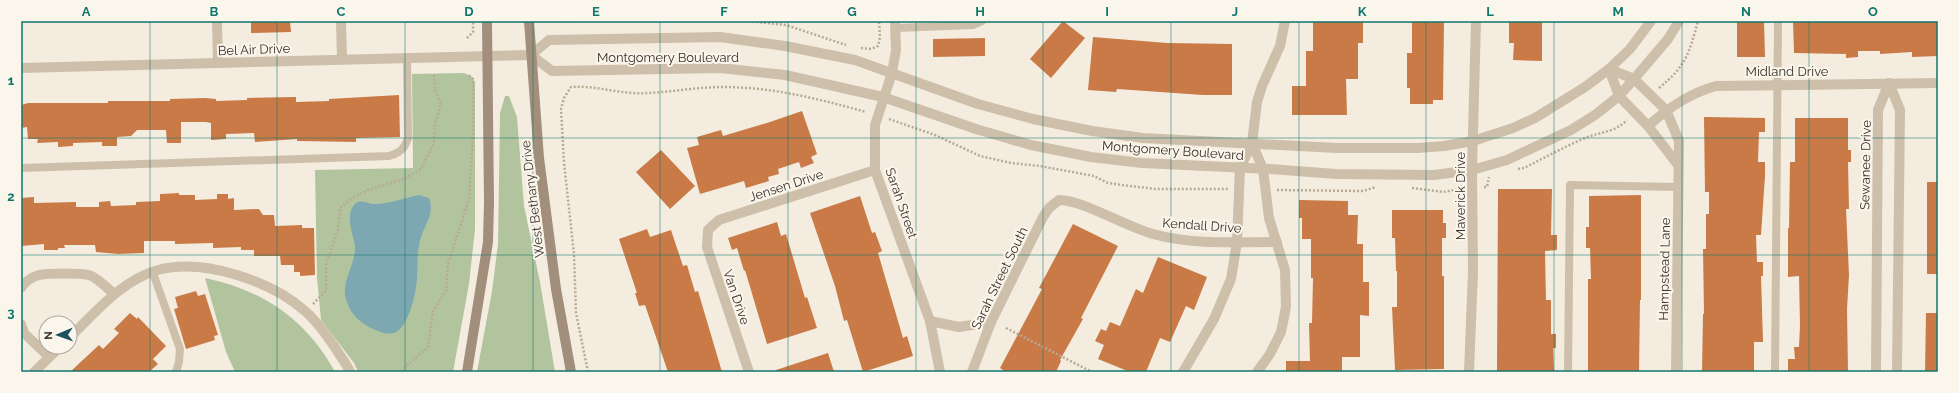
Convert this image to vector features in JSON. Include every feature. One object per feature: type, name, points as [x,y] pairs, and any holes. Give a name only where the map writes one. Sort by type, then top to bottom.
[{"type":"main road","points":[[466,372],[488,242],[487,21]]},
{"type":"main road","name":"West Bethany Drive","points":[[529,21],[543,188],[556,289],[571,372]]},
{"type":"street","points":[[217,21],[218,63]]},
{"type":"street","points":[[341,21],[342,59]]},
{"type":"street","points":[[1187,369],[1214,319],[1231,279],[1237,242],[1240,168],[1252,143],[1258,97],[1280,46],[1285,21]]},
{"type":"street","name":"Maverick Drive","points":[[1469,372],[1473,271],[1472,170],[1476,21]]},
{"type":"street","name":"Montgomery Boulevard","points":[[1651,21],[1630,49],[1609,69],[1585,87],[1535,118],[1513,128],[1473,141],[1444,146],[1410,148],[1337,148],[1144,138],[1092,131],[1033,119],[978,104],[855,60],[785,46],[720,37],[549,40],[531,55],[552,71],[720,68],[785,75],[883,97],[976,129],[1032,145],[1091,157],[1142,163],[1336,174],[1434,175],[1472,170],[1507,160],[1542,144],[1595,115],[1619,96],[1668,39],[1679,21]]},
{"type":"street","name":"Sarah Street","points":[[896,24],[896,50],[892,73],[875,124],[875,170],[930,321],[940,372]]},
{"type":"street","points":[[487,55],[531,55]]},
{"type":"street","name":"Bel Air Drive","points":[[21,68],[487,55]]},
{"type":"street","points":[[1609,69],[1619,96],[1648,126],[1678,165]]},
{"type":"street","name":"Hampstead Lane","points":[[1609,69],[1634,79],[1666,110],[1679,141],[1676,372]]},
{"type":"street","points":[[1889,83],[1900,110],[1898,372]]},
{"type":"street","name":"Sewanee Drive","points":[[1876,372],[1878,110],[1889,83]]},
{"type":"street","name":"Midland Drive","points":[[1648,126],[1666,110],[1702,90],[1716,86],[1938,83]]},
{"type":"street","points":[[1252,143],[1264,169],[1269,218],[1285,270],[1286,307],[1281,332],[1270,354],[1257,372]]},
{"type":"street","name":"Jensen Drive","points":[[708,230],[719,220],[875,170]]},
{"type":"street","name":"Kendall Drive","points":[[1059,200],[1072,202],[1137,230],[1154,235],[1190,240],[1277,242]]},
{"type":"street","name":"Sarah Street South","points":[[972,372],[991,322],[1043,217],[1049,208],[1059,200]]},
{"type":"street","name":"Van Drive","points":[[708,230],[707,247],[749,372]]},
{"type":"street","points":[[78,329],[114,294],[139,278],[183,266],[210,269],[236,275],[272,289],[306,311],[328,337],[350,372]]},
{"type":"street","points":[[21,288],[23,284],[39,275],[82,274],[90,275],[114,294]]},
{"type":"street","points":[[930,321],[959,327],[991,322]]},
{"type":"street","points":[[21,324],[24,333],[49,357],[34,372]]},
{"type":"lane","points":[[896,24],[973,25],[982,21]]},
{"type":"lane","points":[[1775,372],[1778,21]]},
{"type":"lane","points":[[21,168],[389,156],[396,154],[406,145],[408,138],[407,57]]},
{"type":"lane","points":[[1568,372],[1570,185],[1678,187]]},
{"type":"lane","points":[[153,273],[180,349],[179,362],[176,372]]},
{"type":"path","points":[[466,38],[473,32],[473,21]]},
{"type":"path","points":[[748,21],[786,25],[829,40],[849,45]]},
{"type":"path","points":[[854,47],[870,49],[878,46],[880,36],[879,21]]},
{"type":"path","points":[[1658,88],[1671,78],[1684,63],[1698,21]]},
{"type":"path","points":[[306,311],[326,291],[326,264],[338,230],[340,208],[351,199],[368,190],[406,178],[421,169],[434,143],[435,124],[441,104],[435,90],[434,74]]},
{"type":"path","points":[[402,372],[407,365],[428,348],[433,312],[446,291],[448,264],[469,199],[473,136],[474,79],[468,75]]},
{"type":"path","points":[[571,87],[564,98],[561,109],[564,162],[574,254],[576,313],[588,372]]},
{"type":"path","points":[[1006,328],[1092,372]]},
{"type":"green space","points":[[464,73],[471,76],[475,82],[475,229],[469,284],[453,372],[358,372],[354,363],[321,320],[317,278],[315,170],[413,168],[412,74]]},
{"type":"green space","points":[[505,96],[509,96],[517,117],[524,206],[540,282],[555,372],[477,372],[492,291],[498,244],[500,113]]},
{"type":"green space","points":[[205,278],[246,290],[281,310],[311,337],[335,372],[235,372],[226,352]]},
{"type":"water","points":[[419,195],[429,198],[431,211],[420,240],[417,282],[414,299],[408,316],[399,330],[394,333],[382,332],[367,326],[356,317],[349,306],[345,295],[346,281],[355,253],[350,224],[350,212],[352,207],[358,202],[380,204]]},
{"type":"building","points":[[251,21],[290,21],[291,32],[251,33]]},
{"type":"building","points":[[1063,21],[1085,38],[1051,78],[1030,59]]},
{"type":"building","points":[[1313,21],[1363,21],[1363,43],[1358,43],[1358,79],[1346,79],[1347,115],[1292,115],[1292,86],[1306,86],[1306,51],[1313,51]]},
{"type":"building","points":[[1412,21],[1444,21],[1443,100],[1433,100],[1433,104],[1410,104],[1410,88],[1407,88],[1407,53],[1412,53]]},
{"type":"building","points":[[1509,21],[1542,21],[1542,61],[1513,60],[1514,43],[1509,43]]},
{"type":"building","points":[[1737,21],[1764,21],[1765,57],[1737,57]]},
{"type":"building","points":[[1793,21],[1938,21],[1938,56],[1912,57],[1912,52],[1880,54],[1880,51],[1858,51],[1858,57],[1846,58],[1846,54],[1794,53]]},
{"type":"building","points":[[1093,37],[1167,43],[1232,44],[1232,95],[1203,95],[1117,89],[1116,92],[1088,90]]},
{"type":"building","points":[[985,38],[985,56],[933,57],[933,39]]},
{"type":"building","points":[[399,95],[400,137],[356,138],[356,142],[297,141],[297,139],[255,142],[254,133],[226,134],[226,139],[211,140],[211,123],[181,122],[181,143],[167,143],[166,130],[137,130],[131,136],[117,137],[117,146],[102,146],[102,142],[73,143],[73,146],[58,147],[58,142],[37,143],[38,139],[28,139],[27,127],[21,128],[21,105],[28,103],[108,103],[108,101],[170,101],[170,99],[205,98],[216,99],[216,101],[247,100],[247,98],[296,97],[296,102],[329,101],[329,99]]},
{"type":"building","points":[[802,111],[817,154],[811,157],[814,163],[801,168],[799,162],[778,169],[779,174],[768,177],[769,181],[746,188],[744,181],[700,194],[687,148],[699,145],[697,137],[721,130],[723,136]]},
{"type":"building","points":[[1704,117],[1765,118],[1765,132],[1759,132],[1758,162],[1765,162],[1761,235],[1756,235],[1757,262],[1763,262],[1763,276],[1761,276],[1763,342],[1754,342],[1754,372],[1702,372],[1704,314],[1703,249],[1706,249],[1706,214],[1709,214],[1709,192],[1705,192]]},
{"type":"building","points":[[1795,118],[1848,118],[1848,150],[1851,150],[1851,162],[1848,162],[1849,209],[1846,209],[1849,275],[1847,309],[1848,372],[1788,372],[1788,359],[1795,359],[1794,347],[1799,347],[1800,326],[1799,276],[1788,277],[1790,162],[1795,162]]},
{"type":"building","points":[[661,150],[695,186],[670,209],[636,172]]},
{"type":"building","points":[[1927,182],[1938,182],[1938,274],[1927,274]]},
{"type":"building","points":[[1498,189],[1552,189],[1551,235],[1557,235],[1557,250],[1545,251],[1546,300],[1551,300],[1551,334],[1556,334],[1556,348],[1553,348],[1554,372],[1497,372]]},
{"type":"building","points":[[179,193],[179,195],[195,195],[195,200],[217,199],[217,194],[228,194],[228,199],[234,198],[234,210],[259,209],[263,215],[274,215],[275,226],[302,225],[302,228],[314,228],[315,275],[300,276],[300,272],[294,272],[294,265],[281,265],[280,256],[254,256],[254,250],[241,250],[241,247],[213,248],[213,243],[175,244],[175,241],[144,241],[144,253],[118,254],[96,252],[95,245],[64,245],[65,248],[58,248],[58,250],[44,250],[44,244],[21,246],[21,198],[34,197],[34,203],[76,202],[76,207],[99,207],[99,202],[110,201],[111,206],[136,205],[136,202],[160,201],[160,194]]},
{"type":"building","points":[[1641,195],[1639,372],[1588,372],[1588,279],[1591,279],[1590,248],[1586,248],[1586,227],[1589,227],[1589,196]]},
{"type":"building","points":[[860,196],[872,233],[875,232],[882,251],[878,253],[903,338],[907,336],[913,356],[863,372],[847,320],[844,321],[835,286],[810,213]]},
{"type":"building","points":[[1299,200],[1348,201],[1348,215],[1358,215],[1357,244],[1363,244],[1363,282],[1369,282],[1369,316],[1360,315],[1360,357],[1342,357],[1342,372],[1286,372],[1286,361],[1310,361],[1309,323],[1312,323],[1313,278],[1311,278],[1311,239],[1302,239],[1302,218],[1299,218]]},
{"type":"building","points":[[1392,210],[1443,210],[1443,223],[1446,223],[1446,238],[1442,238],[1442,276],[1444,276],[1444,369],[1395,370],[1392,307],[1397,307],[1397,271],[1395,238],[1392,238]]},
{"type":"building","points":[[777,222],[781,236],[786,234],[805,298],[807,297],[817,328],[767,344],[737,248],[732,250],[728,238]]},
{"type":"building","points":[[1073,224],[1118,246],[1081,318],[1083,319],[1060,360],[1061,361],[1056,372],[1006,372],[1000,368],[1042,289],[1039,288]]},
{"type":"building","points":[[647,229],[650,237],[671,230],[683,266],[687,265],[695,292],[698,291],[722,372],[668,372],[645,305],[639,306],[635,293],[637,293],[619,239]]},
{"type":"building","points":[[1158,257],[1207,277],[1194,310],[1186,306],[1170,342],[1160,338],[1146,372],[1130,372],[1098,359],[1104,345],[1095,341],[1101,329],[1106,331],[1110,322],[1120,326],[1136,289],[1143,293]]},
{"type":"building","points":[[196,291],[198,296],[205,294],[218,335],[214,336],[215,340],[186,349],[174,309],[178,308],[175,297]]},
{"type":"building","points":[[130,313],[137,319],[138,317],[166,346],[153,359],[158,364],[149,372],[70,372],[99,345],[103,349],[119,333],[114,329]]},
{"type":"building","points":[[1926,313],[1938,313],[1938,372],[1925,372]]},
{"type":"building","points":[[828,353],[834,372],[776,372],[776,370]]}]
